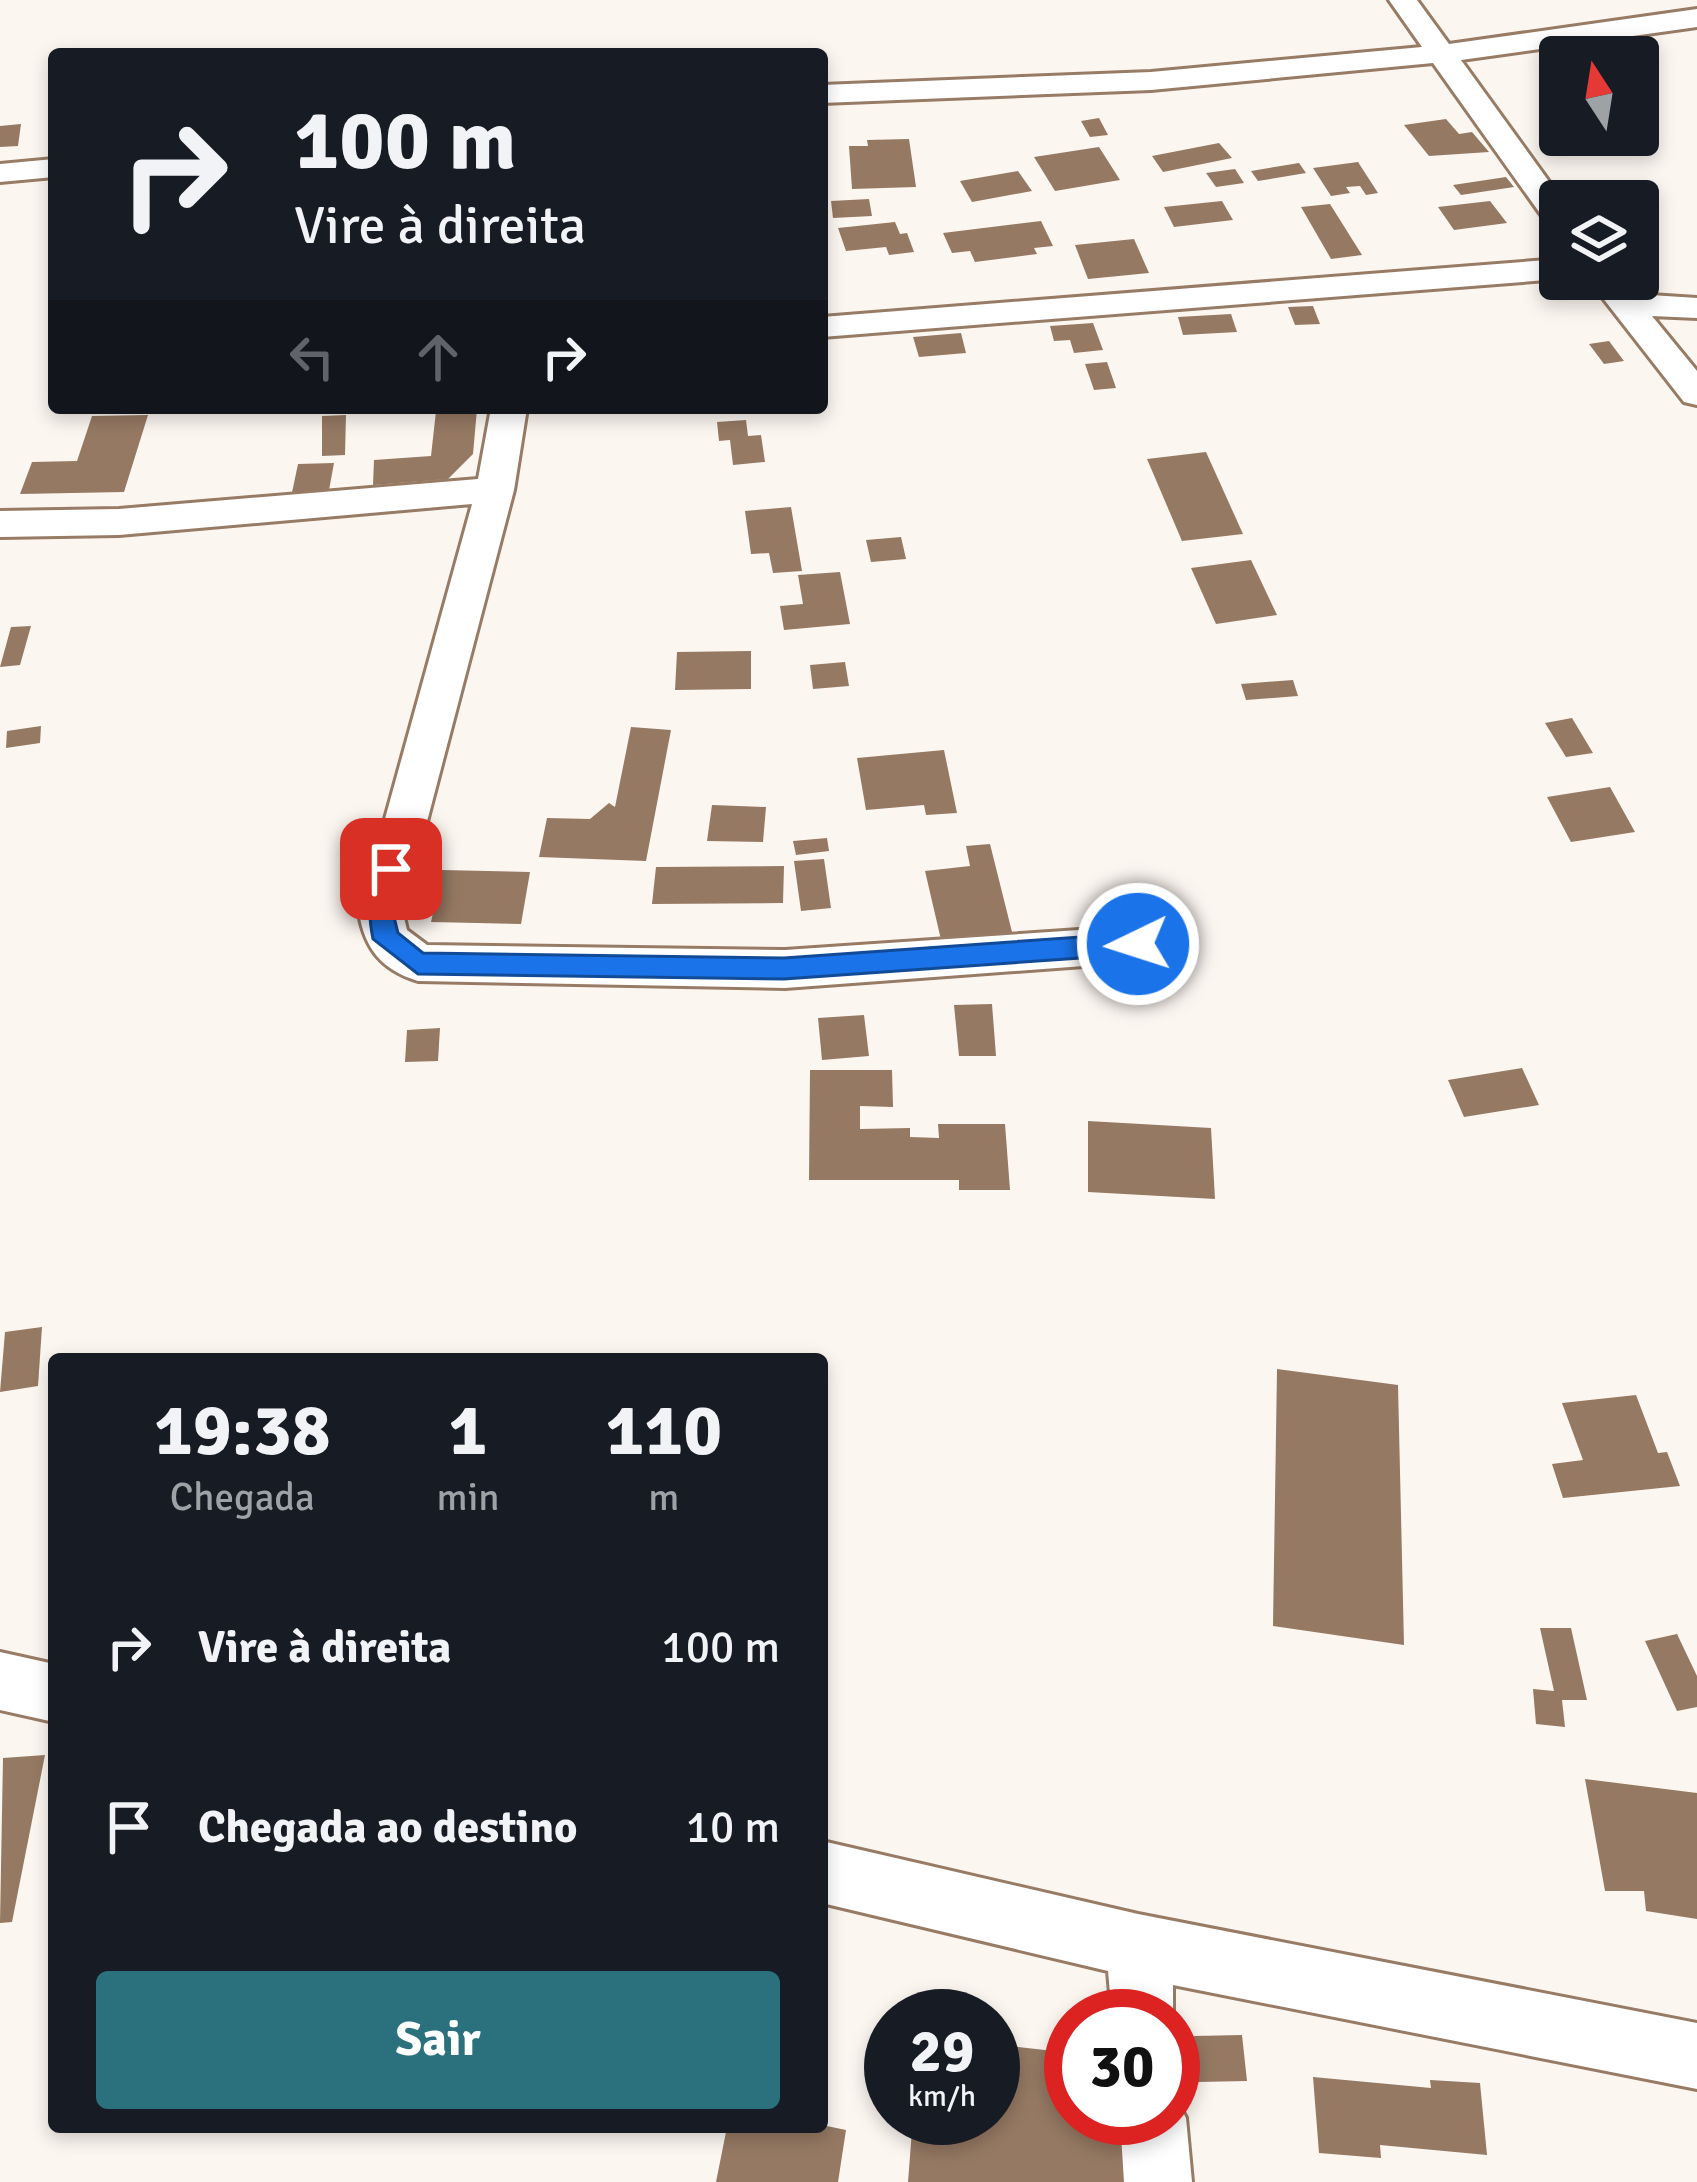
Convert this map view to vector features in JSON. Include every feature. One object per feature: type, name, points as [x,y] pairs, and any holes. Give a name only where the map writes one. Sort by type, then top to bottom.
[{"type":"street","points":[[1403,0],[1539,190]]},
{"type":"street","points":[[828,94],[996,91],[1441,57],[1697,18]]},
{"type":"street","points":[[0,173],[48,169]]},
{"type":"street","points":[[828,327],[1539,271]]},
{"type":"street","points":[[1622,300],[1697,394]]},
{"type":"street","points":[[1658,300],[1697,308]]},
{"type":"street","points":[[508,414],[495,490],[381,913],[386,939],[418,964],[784,969],[1138,944]]},
{"type":"street","points":[[0,524],[119,522],[495,490]]},
{"type":"street","points":[[0,1681],[48,1692]]},
{"type":"street","points":[[828,1873],[1138,1946],[1697,2056]]},
{"type":"street","points":[[1138,1946],[1142,1989]]},
{"type":"street","points":[[1155,2145],[1158,2182]]},
{"type":"building","points":[[1099,118],[1108,135],[1090,137],[1081,121]]},
{"type":"building","points":[[1446,119],[1459,134],[1472,132],[1489,152],[1429,156],[1404,125]]},
{"type":"building","points":[[21,124],[18,146],[0,147],[0,126]]},
{"type":"building","points":[[909,139],[916,187],[852,189],[849,146],[868,146],[867,140]]},
{"type":"building","points":[[1219,143],[1232,158],[1163,172],[1152,156]]},
{"type":"building","points":[[1099,147],[1120,180],[1055,191],[1034,157]]},
{"type":"building","points":[[1358,162],[1378,193],[1366,195],[1360,186],[1346,187],[1350,193],[1331,196],[1313,168]]},
{"type":"building","points":[[1299,163],[1306,173],[1258,181],[1251,171]]},
{"type":"building","points":[[1235,169],[1244,183],[1216,187],[1206,173]]},
{"type":"building","points":[[1018,171],[1032,191],[972,202],[960,181]]},
{"type":"building","points":[[1506,177],[1514,187],[1461,195],[1453,185]]},
{"type":"building","points":[[869,199],[872,216],[833,218],[831,201]]},
{"type":"building","points":[[1222,201],[1233,220],[1174,227],[1164,207]]},
{"type":"building","points":[[1490,201],[1507,223],[1454,230],[1438,207]]},
{"type":"building","points":[[1330,204],[1362,255],[1331,259],[1301,207]]},
{"type":"building","points":[[1041,221],[1053,246],[1034,248],[1037,254],[975,262],[970,251],[952,253],[943,233]]},
{"type":"building","points":[[895,222],[900,234],[907,233],[914,252],[889,255],[886,247],[846,251],[838,228]]},
{"type":"building","points":[[1134,239],[1149,273],[1088,279],[1075,245]]},
{"type":"building","points":[[1313,306],[1320,324],[1295,325],[1288,307]]},
{"type":"building","points":[[1231,314],[1237,332],[1183,335],[1178,317]]},
{"type":"building","points":[[1093,323],[1103,350],[1074,353],[1070,340],[1054,341],[1050,326]]},
{"type":"building","points":[[961,333],[966,353],[919,357],[913,337]]},
{"type":"building","points":[[1609,341],[1624,361],[1604,364],[1589,344]]},
{"type":"building","points":[[1107,362],[1116,388],[1094,390],[1085,364]]},
{"type":"building","points":[[436,414],[477,414],[473,454],[448,479],[373,485],[374,460],[431,456]]},
{"type":"building","points":[[148,415],[124,492],[20,494],[32,462],[77,461],[92,416]]},
{"type":"building","points":[[346,415],[345,455],[322,456],[322,416]]},
{"type":"building","points":[[746,420],[748,436],[761,435],[765,462],[733,465],[730,440],[719,441],[717,422]]},
{"type":"building","points":[[1206,452],[1243,534],[1182,541],[1147,459]]},
{"type":"building","points":[[334,463],[327,501],[290,502],[298,464]]},
{"type":"building","points":[[791,507],[802,571],[773,573],[769,553],[751,554],[745,511]]},
{"type":"building","points":[[901,537],[906,559],[871,562],[866,540]]},
{"type":"building","points":[[1251,560],[1277,615],[1216,624],[1191,568]]},
{"type":"building","points":[[840,572],[850,624],[784,630],[780,606],[803,604],[798,575]]},
{"type":"building","points":[[31,626],[20,665],[0,667],[11,627]]},
{"type":"building","points":[[751,651],[751,689],[675,690],[677,652]]},
{"type":"building","points":[[845,662],[849,686],[813,689],[810,665]]},
{"type":"building","points":[[1293,680],[1298,696],[1246,700],[1241,684]]},
{"type":"building","points":[[1572,718],[1593,753],[1566,757],[1545,723]]},
{"type":"building","points":[[41,726],[40,743],[6,748],[7,731]]},
{"type":"building","points":[[631,727],[671,730],[646,861],[539,857],[547,818],[590,819],[609,803],[615,807]]},
{"type":"building","points":[[944,750],[957,813],[926,815],[924,805],[866,810],[857,758]]},
{"type":"building","points":[[1610,787],[1635,832],[1571,842],[1547,797]]},
{"type":"building","points":[[712,805],[766,807],[763,842],[707,841]]},
{"type":"building","points":[[827,838],[829,851],[796,855],[793,841]]},
{"type":"building","points":[[990,844],[1013,936],[942,944],[925,871],[970,866],[966,846]]},
{"type":"building","points":[[824,859],[831,908],[801,911],[794,861]]},
{"type":"building","points":[[784,866],[783,903],[652,904],[656,867]]},
{"type":"building","points":[[442,870],[530,872],[521,924],[431,922]]},
{"type":"building","points":[[992,1004],[996,1056],[959,1056],[954,1005]]},
{"type":"building","points":[[864,1015],[869,1056],[822,1060],[818,1018]]},
{"type":"building","points":[[440,1028],[438,1061],[405,1062],[407,1030]]},
{"type":"building","points":[[1522,1068],[1539,1105],[1464,1117],[1448,1080]]},
{"type":"building","points":[[810,1070],[892,1070],[893,1107],[860,1106],[860,1129],[910,1128],[910,1137],[939,1138],[938,1124],[1005,1124],[1010,1190],[959,1190],[959,1180],[809,1180]]},
{"type":"building","points":[[1088,1121],[1211,1128],[1215,1199],[1088,1192]]},
{"type":"building","points":[[42,1327],[38,1386],[0,1392],[5,1332]]},
{"type":"building","points":[[1277,1369],[1398,1385],[1404,1645],[1273,1626]]},
{"type":"building","points":[[1636,1395],[1658,1453],[1667,1452],[1680,1486],[1563,1498],[1552,1464],[1583,1460],[1562,1403]]},
{"type":"building","points":[[1540,1628],[1571,1628],[1587,1700],[1562,1700],[1565,1727],[1536,1724],[1533,1689],[1554,1691]]},
{"type":"building","points":[[1677,1634],[1697,1676],[1697,1707],[1677,1711],[1645,1641]]},
{"type":"building","points":[[45,1755],[12,1922],[0,1923],[3,1758]]},
{"type":"building","points":[[1585,1779],[1697,1793],[1697,1919],[1646,1911],[1644,1891],[1605,1891]]},
{"type":"building","points":[[1242,2035],[1247,2081],[1200,2082],[1200,2036]]},
{"type":"building","points":[[1020,2047],[1044,2050],[1044,2145],[1140,2145],[1140,2182],[908,2182],[911,2145],[1020,2145]]},
{"type":"building","points":[[1313,2077],[1431,2088],[1430,2080],[1480,2083],[1487,2155],[1380,2145],[1381,2158],[1319,2153]]},
{"type":"building","points":[[828,2126],[846,2130],[838,2182],[716,2182],[726,2133],[828,2133]]},
{"type":"route","points":[[391,869],[381,913],[386,939],[418,964],[784,969],[1138,944]]}]
